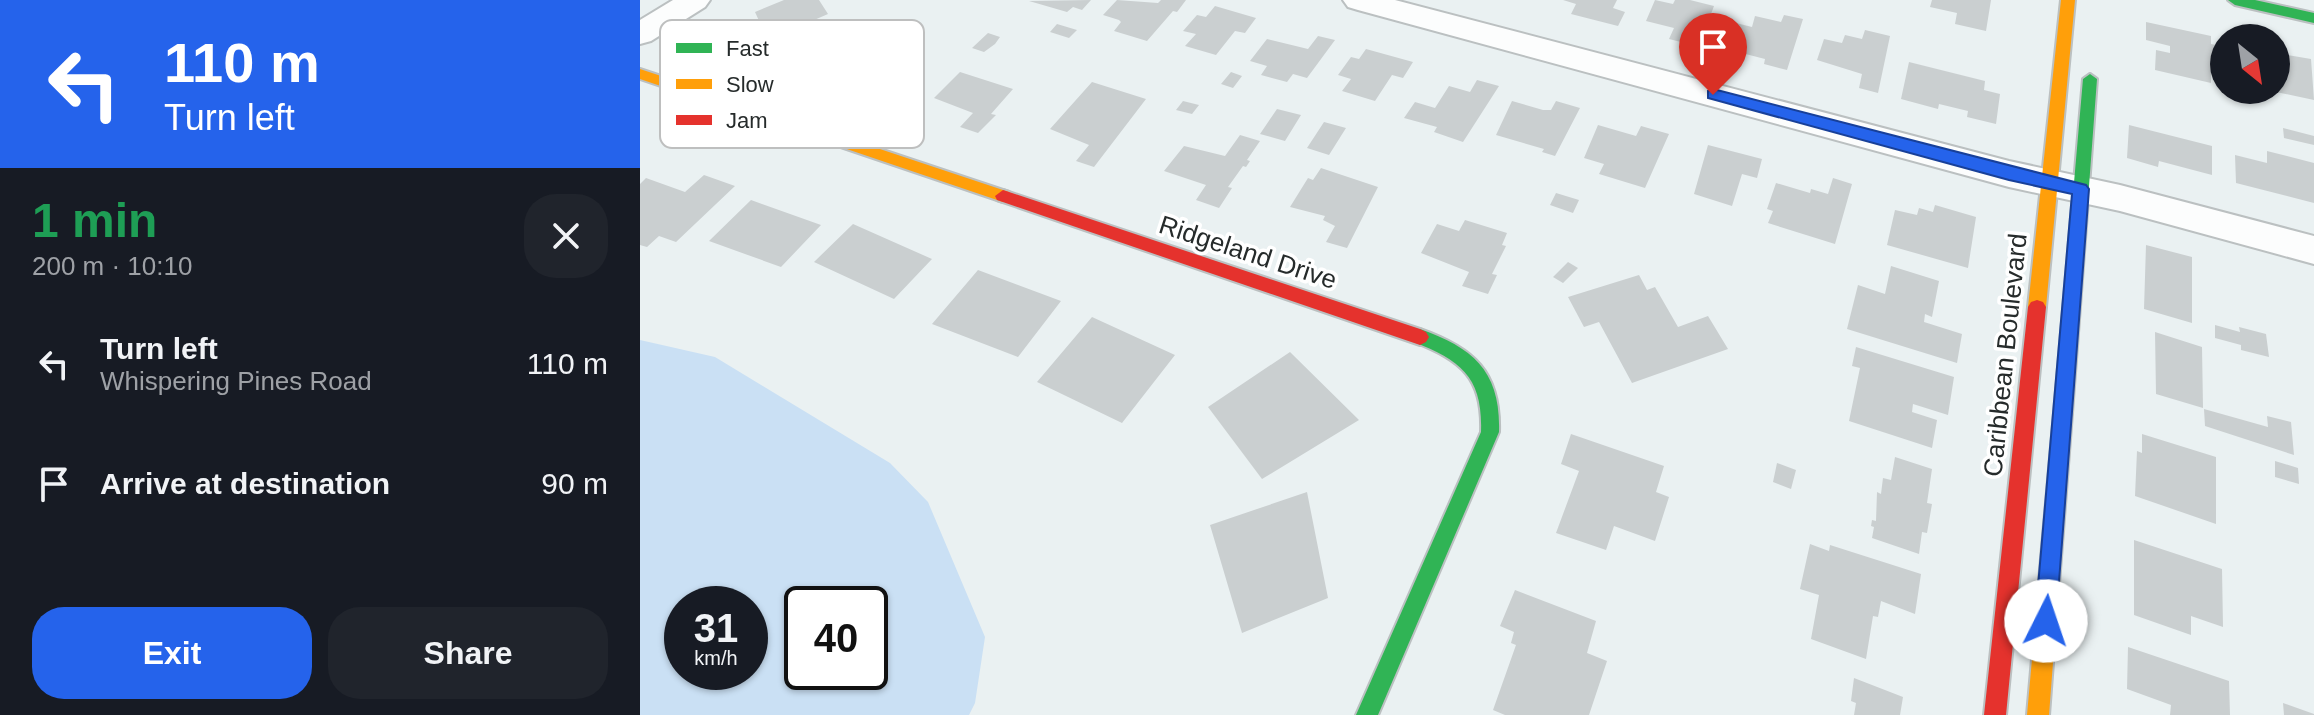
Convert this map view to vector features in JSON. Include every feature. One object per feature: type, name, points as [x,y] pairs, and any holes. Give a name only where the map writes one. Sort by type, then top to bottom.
[{"type":"street","points":[[663,20],[695,0]]},
{"type":"street","points":[[1358,0],[2314,250]]},
{"type":"street","name":"Caribbean Boulevard","points":[[1995,715],[2068,0]]},
{"type":"street","points":[[2235,0],[2314,18]]},
{"type":"street","points":[[640,34],[660,22]]},
{"type":"street","points":[[2038,715],[2091,62]]},
{"type":"street","name":"Ridgeland Drive","points":[[640,74],[660,81]]},
{"type":"street","name":"Ridgeland Drive","points":[[860,148],[1441,344],[1469,361],[1490,393],[1493,406],[1490,432],[1367,715]]},
{"type":"water","points":[[640,340],[715,357],[890,463],[928,502],[985,637],[975,703],[969,715],[640,715]]},
{"type":"building","points":[[784,0],[819,0],[828,14],[814,20],[759,20],[755,12]]},
{"type":"building","points":[[1091,0],[1082,10],[1073,7],[1067,12],[1029,1]]},
{"type":"building","points":[[1117,0],[1158,3],[1161,0],[1186,0],[1147,41],[1114,31],[1121,22],[1103,15]]},
{"type":"building","points":[[1563,0],[1617,0],[1613,8],[1625,12],[1618,26],[1571,14],[1576,4]]},
{"type":"building","points":[[1655,0],[1673,4],[1675,0],[1690,0],[1714,6],[1707,34],[1711,35],[1705,48],[1669,39],[1674,28],[1646,21]]},
{"type":"building","points":[[1932,0],[1991,0],[1986,31],[1955,24],[1957,13],[1930,7]]},
{"type":"building","points":[[1215,6],[1256,18],[1245,33],[1235,31],[1216,55],[1185,46],[1196,34],[1183,31],[1197,15],[1206,17]]},
{"type":"building","points":[[1784,15],[1803,19],[1787,70],[1764,64],[1765,59],[1726,49],[1736,23],[1752,27],[1755,16],[1781,22]]},
{"type":"building","points":[[2146,22],[2210,36],[2210,83],[2155,70],[2156,50],[2170,53],[2170,46],[2146,40]]},
{"type":"building","points":[[1057,24],[1077,30],[1069,38],[1050,32]]},
{"type":"building","points":[[1865,30],[1890,36],[1878,93],[1859,88],[1862,74],[1817,60],[1824,39],[1842,43],[1845,35],[1862,39]]},
{"type":"building","points":[[988,33],[1000,37],[995,44],[984,52],[972,48]]},
{"type":"building","points":[[1318,36],[1335,40],[1307,78],[1293,74],[1287,82],[1261,75],[1267,66],[1250,61],[1267,39],[1308,49]]},
{"type":"building","points":[[1366,49],[1413,62],[1403,78],[1392,75],[1375,101],[1342,91],[1351,79],[1338,75],[1351,57],[1359,59]]},
{"type":"building","points":[[2290,55],[2311,59],[2314,100],[2290,95]]},
{"type":"building","points":[[1909,62],[1985,81],[1984,90],[2000,94],[1996,124],[1967,117],[1968,111],[1939,104],[1938,109],[1901,99]]},
{"type":"building","points":[[960,72],[1013,89],[991,114],[996,115],[978,133],[960,127],[973,113],[934,98]]},
{"type":"building","points":[[1231,72],[1242,76],[1233,88],[1221,84]]},
{"type":"building","points":[[1477,80],[1499,86],[1463,142],[1434,132],[1437,127],[1404,118],[1415,102],[1435,108],[1449,86],[1470,92]]},
{"type":"building","points":[[1092,82],[1146,99],[1094,167],[1076,161],[1089,145],[1050,129]]},
{"type":"building","points":[[1183,101],[1199,105],[1192,114],[1176,110]]},
{"type":"building","points":[[1512,101],[1543,110],[1551,110],[1556,101],[1580,108],[1555,156],[1542,152],[1544,149],[1496,135]]},
{"type":"building","points":[[1277,109],[1301,115],[1285,141],[1260,134]]},
{"type":"building","points":[[1324,122],[1346,128],[1329,155],[1307,148]]},
{"type":"building","points":[[1598,125],[1636,136],[1641,126],[1669,134],[1645,188],[1599,174],[1604,164],[1584,158]]},
{"type":"building","points":[[2129,125],[2212,146],[2212,175],[2159,161],[2158,167],[2127,158]]},
{"type":"building","points":[[2283,128],[2314,136],[2314,145],[2284,138]]},
{"type":"building","points":[[1240,135],[1260,141],[1247,160],[1250,161],[1246,167],[1243,166],[1228,187],[1232,188],[1219,208],[1196,200],[1206,185],[1164,171],[1184,146],[1225,156]]},
{"type":"building","points":[[1708,145],[1762,159],[1757,178],[1742,174],[1732,206],[1694,194]]},
{"type":"building","points":[[2267,151],[2314,163],[2314,203],[2236,183],[2235,155],[2267,163]]},
{"type":"building","points":[[1321,168],[1378,187],[1347,248],[1326,242],[1335,226],[1323,220],[1325,216],[1290,207],[1308,178],[1313,180]]},
{"type":"building","points":[[704,175],[735,186],[676,242],[659,236],[647,247],[640,245],[640,184],[646,178],[685,192]]},
{"type":"building","points":[[1833,178],[1852,184],[1835,244],[1768,223],[1773,211],[1767,209],[1776,183],[1810,193],[1811,189],[1828,194]]},
{"type":"building","points":[[1556,193],[1579,200],[1573,213],[1550,205]]},
{"type":"building","points":[[751,200],[821,225],[781,267],[709,241]]},
{"type":"building","points":[[1935,205],[1976,217],[1968,268],[1887,245],[1895,210],[1917,215],[1919,208],[1933,212]]},
{"type":"building","points":[[1465,220],[1507,233],[1502,245],[1506,246],[1492,274],[1497,275],[1488,294],[1462,286],[1469,272],[1421,253],[1437,224],[1459,231]]},
{"type":"building","points":[[853,224],[932,259],[894,299],[814,262]]},
{"type":"building","points":[[2146,245],[2192,257],[2192,323],[2144,309]]},
{"type":"building","points":[[1568,262],[1578,268],[1563,283],[1553,277]]},
{"type":"building","points":[[1891,266],[1939,281],[1932,317],[1925,314],[1924,322],[1962,334],[1957,363],[1847,329],[1858,285],[1885,294]]},
{"type":"building","points":[[978,270],[1061,301],[1018,357],[932,324]]},
{"type":"building","points":[[1639,275],[1647,290],[1655,287],[1678,327],[1708,316],[1728,349],[1632,383],[1599,322],[1584,327],[1568,297]]},
{"type":"building","points":[[1092,317],[1175,355],[1122,423],[1037,382]]},
{"type":"building","points":[[2215,325],[2240,332],[2239,327],[2266,334],[2269,357],[2241,350],[2241,345],[2215,338]]},
{"type":"building","points":[[2155,332],[2202,347],[2203,408],[2156,394]]},
{"type":"building","points":[[1856,347],[1954,377],[1948,415],[1913,404],[1912,412],[1937,420],[1932,448],[1849,421],[1860,368],[1852,366]]},
{"type":"building","points":[[1290,352],[1359,420],[1262,479],[1208,407]]},
{"type":"building","points":[[2204,409],[2268,427],[2267,416],[2291,422],[2294,455],[2205,426]]},
{"type":"building","points":[[1571,434],[1664,466],[1656,492],[1669,497],[1655,541],[1614,526],[1606,550],[1556,533],[1579,471],[1561,464]]},
{"type":"building","points":[[2142,434],[2216,457],[2216,524],[2135,496],[2137,451],[2142,453]]},
{"type":"building","points":[[1895,457],[1932,469],[1927,503],[1932,504],[1927,533],[1922,532],[1919,554],[1872,538],[1877,492],[1881,494],[1883,478],[1891,480]]},
{"type":"building","points":[[2275,461],[2298,468],[2299,484],[2275,477]]},
{"type":"building","points":[[1777,463],[1796,470],[1791,489],[1773,482]]},
{"type":"building","points":[[1307,492],[1328,598],[1242,633],[1210,525]]},
{"type":"building","points":[[2134,540],[2222,569],[2223,627],[2191,616],[2191,635],[2134,615]]},
{"type":"building","points":[[1810,544],[1829,551],[1830,545],[1921,574],[1915,614],[1881,601],[1878,617],[1873,616],[1866,659],[1811,639],[1819,595],[1800,589]]},
{"type":"building","points":[[1515,590],[1596,621],[1587,653],[1607,661],[1589,715],[1505,715],[1493,710],[1516,645],[1511,643],[1514,632],[1500,626]]},
{"type":"building","points":[[2128,647],[2229,681],[2230,715],[2170,715],[2171,705],[2127,689]]},
{"type":"building","points":[[1854,678],[1903,697],[1900,715],[1854,715],[1856,703],[1851,701]]},
{"type":"building","points":[[2283,703],[2314,714],[2314,715],[2284,715]]},
{"type":"traffic: fast","points":[[2235,0],[2314,18]]},
{"type":"traffic: fast","points":[[2063,413],[2090,79]]},
{"type":"traffic: fast","points":[[1367,715],[1490,432],[1488,397],[1475,370],[1452,351],[1420,337]]},
{"type":"traffic: slow","points":[[2037,307],[2068,0]]},
{"type":"traffic: slow","points":[[640,74],[660,81]]},
{"type":"traffic: slow","points":[[860,148],[1003,196]]},
{"type":"traffic: slow","points":[[2038,715],[2063,413]]},
{"type":"traffic: jam","points":[[1003,196],[1420,337]]},
{"type":"traffic: jam","points":[[1995,715],[2037,307]]},
{"type":"route","points":[[1713,95],[2009,174],[2080,189],[2046,621]]}]
